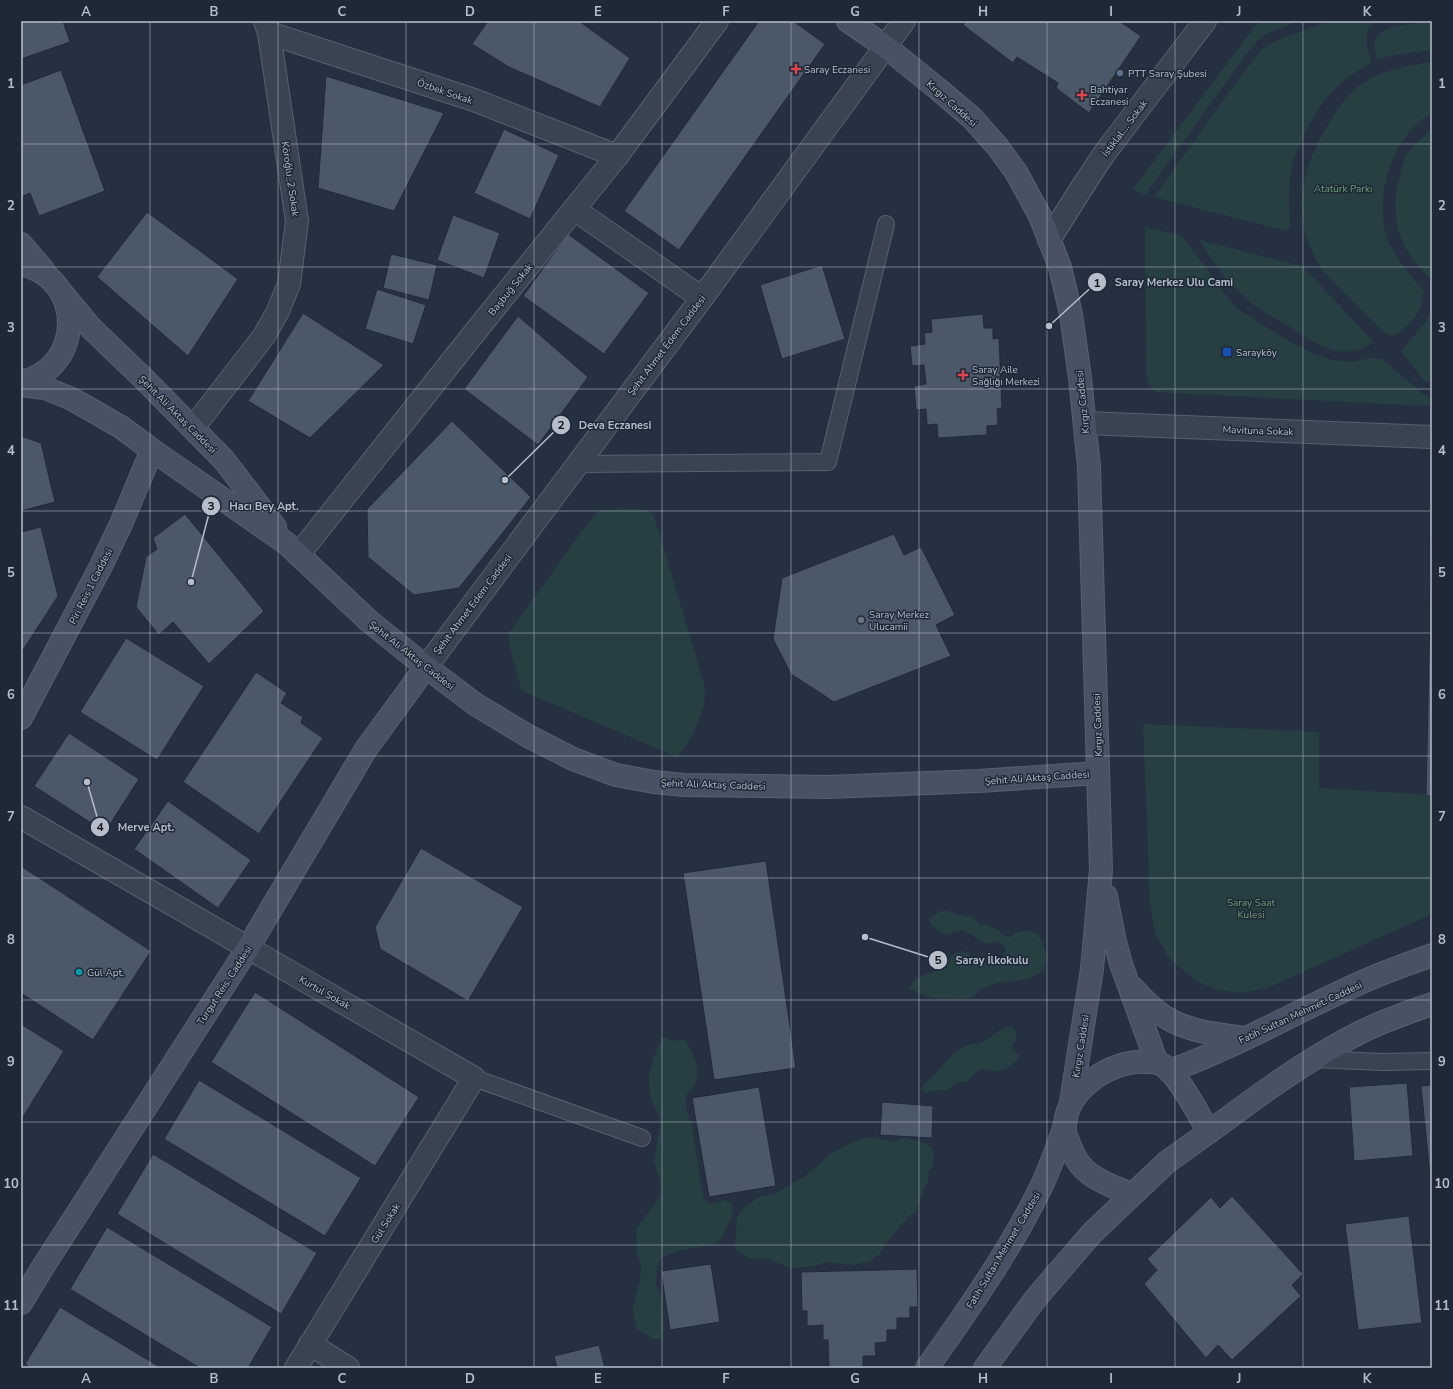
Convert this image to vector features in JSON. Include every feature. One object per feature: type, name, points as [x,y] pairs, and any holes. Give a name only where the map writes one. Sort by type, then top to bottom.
[{"type":"street","name":"Başbuğ Sokak","points":[[292,549],[574,210],[617,156],[717,21]]},
{"type":"street","name":"Kırgız Caddesi","points":[[848,21],[886,47],[938,88],[972,118],[997,146],[1016,172],[1040,216],[1060,267],[1071,314],[1080,378],[1089,467],[1101,870],[1092,969],[1071,1102]]},
{"type":"street","name":"Şehit Ahmet Edem Caddesi","points":[[426,667],[576,464],[702,298],[904,21]]},
{"type":"street","name":"İstiklal.... Sokak","points":[[1049,240],[1104,154],[1204,21]]},
{"type":"street","name":"Özbek Sokak","points":[[267,27],[474,100],[617,156]]},
{"type":"street","name":"Köroğlu_2 Sokak","points":[[193,428],[264,336],[278,310],[289,284],[297,221],[267,27]]},
{"type":"street","points":[[574,210],[702,298]]},
{"type":"street","name":"Şehit Ali Aktaş Caddesi","points":[[21,244],[90,328],[224,460],[292,549]]},
{"type":"street","name":"Şehit Ali Aktaş Caddesi","points":[[21,264],[38,269],[56,286],[68,307],[70,323],[68,340],[61,355],[48,370],[21,384]]},
{"type":"street","name":"Şehit Ali Aktaş Caddesi","points":[[21,384],[44,388],[72,400],[121,427],[292,549],[369,621],[475,704],[528,736],[573,759],[616,775],[654,782],[684,785],[828,787],[957,782],[1098,773]]},
{"type":"street","name":"Mavituna Sokak","points":[[1085,423],[1432,437]]},
{"type":"street","name":"Piri Reis 1 Caddesi","points":[[21,718],[101,566],[121,524],[152,450]]},
{"type":"street","name":"Turgut Reis. Caddesi","points":[[21,1303],[248,948],[366,749],[426,667]]},
{"type":"street","name":"Kurtul Sokak","points":[[21,817],[474,1078]]},
{"type":"street","name":"Kırgız Caddesi","points":[[1101,870],[1115,942],[1128,984],[1163,1067]]},
{"type":"street","name":"Fatih Sultan Mehmet. Caddesi","points":[[927,1368],[969,1307],[1028,1211],[1042,1185],[1054,1156],[1071,1102],[1086,1085],[1107,1070],[1137,1061],[1163,1067],[1187,1065],[1247,1038],[1369,979],[1432,955]]},
{"type":"street","points":[[1128,984],[1153,1009],[1166,1018],[1188,1028],[1214,1034],[1247,1038]]},
{"type":"street","points":[[985,1368],[1056,1273],[1092,1233],[1167,1162],[1257,1096],[1314,1059],[1358,1034],[1394,1017],[1432,1004]]},
{"type":"street","points":[[1163,1067],[1186,1093],[1209,1132]]},
{"type":"street","name":"Gül Sokak","points":[[296,1368],[474,1078]]},
{"type":"street","name":"Fatih Sultan Mehmet. Caddesi","points":[[1065,1125],[1068,1144],[1076,1160],[1090,1174],[1109,1185],[1132,1194]]},
{"type":"street","points":[[310,1344],[348,1368]]},
{"type":"lane","points":[[576,464],[828,462],[886,224]]},
{"type":"lane","points":[[1314,1059],[1382,1062],[1432,1061]]},
{"type":"lane","name":"Kurtul Sokak","points":[[474,1078],[642,1138]]},
{"type":"green space","points":[[1259,21],[1298,21],[1266,34],[1259,39],[1245,56],[1145,195],[1133,189]]},
{"type":"green space","points":[[1328,21],[1379,21],[1369,28],[1367,33],[1366,39],[1371,63],[1347,78],[1328,96],[1307,129],[1297,150],[1290,179],[1290,226],[1288,229],[1283,230],[1154,197],[1261,50],[1271,43]]},
{"type":"green space","points":[[1432,22],[1432,50],[1399,54],[1377,59],[1374,42],[1378,35],[1391,28]]},
{"type":"green space","name":"Atatürk Parkı","points":[[1432,62],[1432,114],[1418,123],[1406,135],[1390,166],[1385,184],[1383,219],[1388,242],[1423,291],[1421,305],[1415,318],[1404,329],[1392,336],[1383,332],[1324,272],[1313,254],[1306,236],[1302,218],[1304,182],[1316,146],[1336,113],[1355,89],[1372,78],[1392,70]]},
{"type":"green space","points":[[1432,130],[1432,279],[1427,276],[1415,262],[1403,242],[1397,221],[1396,200],[1402,166],[1408,152]]},
{"type":"green space","points":[[1145,227],[1182,236],[1228,298],[1238,309],[1280,336],[1314,354],[1331,360],[1352,362],[1370,358],[1382,359],[1424,395],[1432,397],[1432,405],[1155,392],[1149,384],[1146,373]]},
{"type":"green space","points":[[1199,240],[1301,266],[1374,342],[1365,347],[1346,352],[1323,347],[1262,310],[1242,295],[1222,273]]},
{"type":"green space","points":[[1432,305],[1432,382],[1425,382],[1401,351],[1425,323]]},
{"type":"green space","points":[[639,509],[649,511],[654,516],[705,687],[704,706],[690,740],[677,757],[525,692],[521,689],[510,647],[509,633],[587,524],[599,510]]},
{"type":"green space","name":"Saray Saat Kulesi","points":[[1143,724],[1319,732],[1319,788],[1432,795],[1432,914],[1267,988],[1242,993],[1218,990],[1196,981],[1168,957],[1155,933],[1150,903]]},
{"type":"green space","points":[[940,911],[948,911],[966,917],[971,916],[980,924],[985,924],[999,931],[1008,938],[1016,932],[1031,931],[1038,935],[1042,942],[1047,958],[1044,967],[1041,972],[1028,979],[996,983],[980,989],[974,997],[964,999],[933,998],[909,989],[915,980],[938,970],[959,951],[967,952],[980,964],[990,963],[996,966],[1003,958],[1006,949],[1003,945],[994,941],[990,944],[980,941],[971,934],[962,930],[945,934],[942,933],[930,924],[930,919]]},
{"type":"green space","points":[[1009,1027],[1015,1029],[1016,1038],[1012,1046],[1013,1051],[1019,1055],[1008,1068],[999,1071],[981,1069],[968,1081],[956,1083],[948,1090],[937,1090],[926,1093],[923,1090],[923,1084],[933,1076],[959,1049],[985,1041],[1000,1030]]},
{"type":"green space","points":[[663,1037],[676,1041],[685,1039],[696,1061],[696,1079],[694,1085],[687,1094],[686,1106],[693,1130],[704,1199],[710,1204],[725,1200],[731,1203],[733,1209],[731,1218],[722,1237],[714,1244],[677,1251],[662,1257],[657,1267],[656,1285],[661,1296],[664,1330],[661,1339],[654,1339],[641,1332],[636,1327],[633,1312],[634,1301],[640,1281],[641,1265],[637,1252],[636,1229],[659,1198],[661,1190],[660,1180],[654,1161],[660,1128],[660,1118],[650,1096],[649,1075],[656,1051]]},
{"type":"green space","points":[[905,1137],[927,1143],[934,1152],[933,1165],[929,1171],[928,1182],[917,1209],[900,1226],[883,1247],[879,1255],[870,1261],[853,1265],[826,1262],[815,1266],[791,1268],[768,1259],[748,1258],[735,1249],[737,1217],[743,1209],[758,1197],[776,1193],[807,1175],[828,1155],[853,1142],[865,1138],[876,1138],[895,1142]]},
{"type":"building","points":[[21,21],[63,21],[70,42],[21,59]]},
{"type":"building","points":[[488,21],[579,21],[630,58],[600,107],[509,67],[472,44]]},
{"type":"building","points":[[759,21],[793,21],[825,44],[679,250],[624,211]]},
{"type":"building","points":[[966,21],[1119,21],[1141,36],[1089,113],[1056,88],[1058,83],[1017,57],[1013,63],[963,25]]},
{"type":"building","points":[[61,70],[105,191],[39,216],[30,193],[21,197],[21,85]]},
{"type":"building","points":[[326,76],[444,113],[394,211],[318,188]]},
{"type":"building","points":[[504,129],[559,155],[530,219],[474,193]]},
{"type":"building","points":[[147,212],[238,279],[188,356],[97,277]]},
{"type":"building","points":[[453,215],[500,233],[484,278],[437,260]]},
{"type":"building","points":[[568,234],[649,293],[604,354],[523,296]]},
{"type":"building","points":[[391,254],[437,265],[429,300],[383,288]]},
{"type":"building","points":[[822,265],[845,339],[782,359],[760,285]]},
{"type":"building","points":[[377,289],[426,305],[413,344],[365,329]]},
{"type":"building","points":[[303,313],[384,365],[310,438],[248,401]]},
{"type":"building","name":"Saray Aile Sağlığı Merkezi","points":[[983,314],[984,328],[993,328],[993,339],[999,338],[1002,408],[997,409],[998,425],[987,426],[987,435],[938,438],[937,424],[927,425],[926,409],[916,410],[914,386],[926,384],[924,365],[912,366],[910,346],[925,344],[924,333],[932,332],[931,319]]},
{"type":"building","points":[[518,316],[588,377],[538,445],[464,389]]},
{"type":"building","points":[[452,421],[531,497],[459,588],[414,595],[368,557],[367,509]]},
{"type":"building","points":[[21,436],[41,443],[55,502],[21,511]]},
{"type":"building","points":[[1432,513],[1432,796],[1426,796]]},
{"type":"building","points":[[185,514],[264,611],[209,664],[173,622],[159,635],[136,607],[146,557],[157,549],[153,538]]},
{"type":"building","points":[[41,527],[58,596],[21,653],[21,532]]},
{"type":"building","name":"Saray Merkez Ulucamii","points":[[894,534],[904,555],[921,547],[955,615],[936,625],[951,656],[834,702],[791,674],[773,639],[782,578]]},
{"type":"building","points":[[126,638],[204,686],[157,760],[80,712]]},
{"type":"building","points":[[256,672],[287,693],[281,703],[303,717],[301,723],[323,738],[259,834],[183,782]]},
{"type":"building","points":[[69,733],[139,779],[105,832],[34,786]]},
{"type":"building","points":[[168,801],[251,860],[218,908],[134,849]]},
{"type":"building","points":[[421,848],[523,907],[468,1001],[380,949],[375,927]]},
{"type":"building","points":[[766,861],[796,1068],[714,1080],[683,873]]},
{"type":"building","name":"Gül Apt.","points":[[21,866],[151,951],[93,1040],[21,993]]},
{"type":"building","points":[[255,992],[419,1097],[375,1166],[211,1062]]},
{"type":"building","points":[[21,1024],[64,1051],[21,1120]]},
{"type":"building","points":[[199,1080],[361,1178],[325,1236],[164,1139]]},
{"type":"building","points":[[1407,1083],[1413,1156],[1354,1161],[1349,1087]]},
{"type":"building","points":[[1432,1085],[1432,1176],[1430,1176],[1421,1086]]},
{"type":"building","points":[[759,1087],[776,1186],[709,1197],[692,1098]]},
{"type":"building","points":[[882,1102],[933,1106],[932,1138],[880,1135]]},
{"type":"building","points":[[153,1154],[317,1253],[281,1314],[117,1214]]},
{"type":"building","points":[[1232,1196],[1303,1274],[1292,1285],[1301,1296],[1232,1360],[1218,1345],[1206,1358],[1144,1284],[1157,1270],[1147,1259],[1211,1197],[1220,1208]]},
{"type":"building","points":[[1409,1216],[1422,1323],[1358,1330],[1345,1224]]},
{"type":"building","points":[[107,1227],[272,1327],[248,1368],[200,1368],[70,1289]]},
{"type":"building","points":[[711,1264],[720,1322],[670,1330],[661,1271]]},
{"type":"building","points":[[917,1269],[918,1307],[910,1307],[910,1318],[897,1318],[897,1330],[887,1330],[887,1342],[875,1343],[876,1356],[863,1356],[863,1368],[829,1368],[828,1340],[823,1340],[823,1325],[807,1326],[807,1311],[802,1311],[801,1272]]},
{"type":"building","points":[[60,1307],[158,1366],[156,1368],[31,1368],[25,1364]]},
{"type":"building","points":[[599,1345],[605,1368],[557,1368],[554,1356]]},
{"type":"place","name":"Saray Eczanesi","points":[[796,69]]},
{"type":"place","name":"PTT Saray Şubesi","points":[[1120,73]]},
{"type":"place","name":"Bahtiyar Eczanesi","points":[[1082,95]]},
{"type":"place","name":"Saray Merkez Ulu Cami","points":[[1049,326]]},
{"type":"place","name":"Sarayköy","points":[[1227,352]]},
{"type":"place","name":"Saray Aile Sağlığı Merkezi","points":[[963,375]]},
{"type":"place","name":"Deva Eczanesi","points":[[505,480]]},
{"type":"place","name":"Hacı Bey Apt.","points":[[191,582]]},
{"type":"place","name":"Saray Merkez Ulucamii","points":[[861,620]]},
{"type":"place","name":"Merve Apt.","points":[[87,782]]},
{"type":"place","name":"Saray İlkokulu","points":[[865,937]]},
{"type":"place","name":"Gül Apt.","points":[[79,972]]}]
